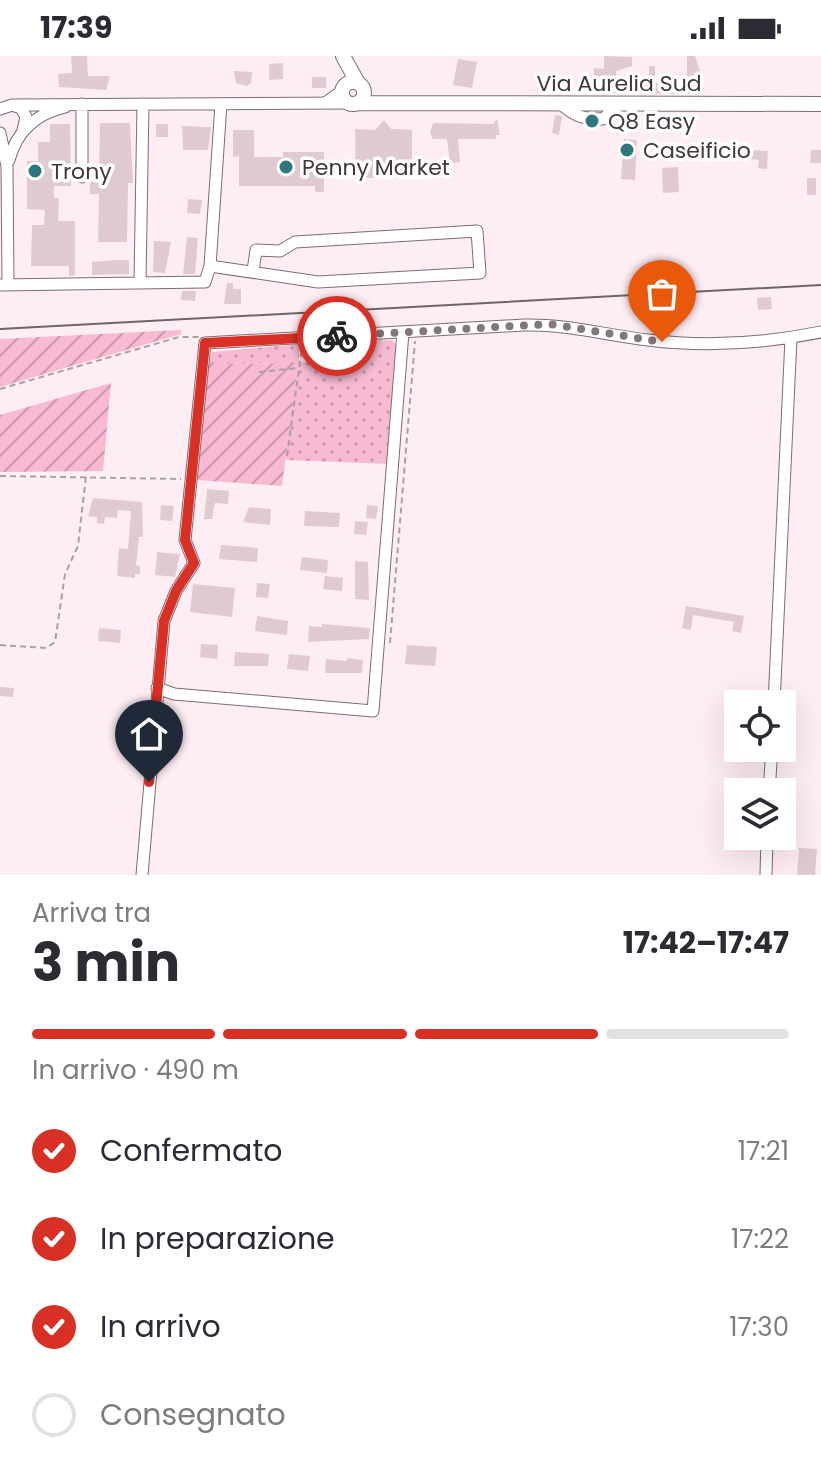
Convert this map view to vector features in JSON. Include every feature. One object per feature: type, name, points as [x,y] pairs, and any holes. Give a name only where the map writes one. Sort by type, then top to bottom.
[{"type":"main road","points":[[342,56],[352,93]]},
{"type":"main road","name":"Via Aurelia Sud","points":[[352,93],[417,105],[821,104]]},
{"type":"street","points":[[5,106],[320,104],[352,93]]},
{"type":"street","points":[[82,104],[45,112],[13,135],[0,132],[7,166],[4,284],[205,282],[210,266],[221,104]]},
{"type":"street","points":[[82,104],[82,177]]},
{"type":"street","points":[[140,282],[143,104]]},
{"type":"street","points":[[5,106],[21,108],[26,117],[7,166]]},
{"type":"street","points":[[210,266],[318,282],[480,273],[477,231],[295,242],[280,251],[256,250],[253,271]]},
{"type":"street","points":[[142,875],[164,621],[176,591],[194,563],[185,540],[205,343],[550,324],[678,343],[791,338],[821,332]]},
{"type":"street","points":[[157,688],[174,694],[373,711],[410,332]]},
{"type":"street","points":[[775,690],[791,338]]},
{"type":"street","points":[[766,875],[767,850]]},
{"type":"path","points":[[390,643],[410,332]]},
{"type":"path","points":[[0,389],[179,337],[197,336],[205,343]]},
{"type":"path","points":[[287,456],[303,338]]},
{"type":"path","points":[[259,372],[299,368]]},
{"type":"path","points":[[0,476],[191,480]]},
{"type":"path","points":[[0,645],[46,648],[55,642],[65,574],[78,546],[86,476]]},
{"type":"shaded area","points":[[181,330],[181,334],[0,387],[0,339]]},
{"type":"shaded area","points":[[392,340],[397,345],[389,464],[287,460],[284,456],[298,363],[208,364],[212,352],[299,344],[299,363],[306,362],[311,344]]},
{"type":"shaded area","points":[[298,363],[282,486],[197,480],[208,364]]},
{"type":"shaded area","points":[[111,383],[103,471],[0,472],[0,415]]},
{"type":"building","points":[[71,56],[87,56],[88,76],[110,76],[106,90],[59,87],[58,74],[72,73]]},
{"type":"building","points":[[604,56],[632,57],[632,66],[616,71],[617,83],[649,82],[649,66],[655,66],[655,83],[687,83],[687,56],[695,56],[702,76],[701,94],[603,93],[603,77],[594,77],[594,68],[604,69]]},
{"type":"building","points":[[458,59],[477,62],[472,88],[453,85]]},
{"type":"building","points":[[283,63],[283,79],[269,80],[269,64]]},
{"type":"building","points":[[234,71],[252,72],[251,83],[247,86],[236,83]]},
{"type":"building","points":[[312,77],[326,77],[326,88],[312,88]]},
{"type":"building","points":[[555,115],[562,116],[559,135],[552,133]]},
{"type":"building","points":[[497,119],[500,135],[496,135],[496,139],[458,139],[460,162],[450,163],[447,139],[433,139],[430,133],[433,123],[493,124]]},
{"type":"building","points":[[384,120],[391,129],[412,130],[412,178],[356,178],[355,129],[375,130]]},
{"type":"building","points":[[100,123],[130,123],[133,183],[128,183],[127,242],[98,242],[99,194],[90,194],[90,177],[99,177]]},
{"type":"building","points":[[50,124],[70,124],[71,186],[54,186],[54,198],[59,198],[58,221],[75,221],[75,275],[69,276],[69,266],[31,266],[32,225],[44,225],[45,210],[27,209],[27,161],[38,161],[38,142],[50,142]]},
{"type":"building","points":[[156,124],[168,124],[168,137],[156,137]]},
{"type":"building","points":[[182,126],[211,127],[208,150],[183,150]]},
{"type":"building","points":[[233,130],[254,130],[254,157],[283,157],[283,152],[324,152],[324,192],[315,192],[315,186],[239,186],[239,156],[233,157]]},
{"type":"building","points":[[624,139],[637,140],[635,180],[621,179]]},
{"type":"building","points":[[749,150],[768,151],[767,169],[758,168],[759,160],[749,159]]},
{"type":"building","points":[[811,150],[821,150],[821,163],[810,163]]},
{"type":"building","points":[[678,167],[679,192],[663,193],[662,168]]},
{"type":"building","points":[[807,178],[816,178],[816,195],[807,195]]},
{"type":"building","points":[[188,199],[202,200],[200,214],[187,213]]},
{"type":"building","points":[[187,237],[198,238],[195,274],[183,274]]},
{"type":"building","points":[[154,241],[171,242],[165,273],[153,272]]},
{"type":"building","points":[[129,260],[129,274],[92,275],[92,262]]},
{"type":"building","points":[[227,283],[233,283],[233,289],[241,289],[241,304],[224,304]]},
{"type":"building","points":[[182,291],[196,291],[195,301],[181,300]]},
{"type":"building","points":[[771,297],[772,309],[758,310],[757,298]]},
{"type":"building","points":[[207,489],[229,491],[228,504],[215,503],[212,519],[204,519]]},
{"type":"building","points":[[93,498],[142,502],[143,537],[139,537],[136,565],[140,566],[140,574],[135,574],[135,578],[117,576],[119,548],[128,549],[131,511],[118,510],[117,518],[105,517],[104,524],[97,523],[97,517],[88,516]]},
{"type":"building","points":[[161,505],[174,506],[172,521],[160,520]]},
{"type":"building","points":[[367,505],[378,506],[376,519],[366,518]]},
{"type":"building","points":[[249,507],[271,509],[270,525],[243,522]]},
{"type":"building","points":[[305,511],[340,513],[339,527],[304,526]]},
{"type":"building","points":[[355,521],[368,522],[366,535],[354,534]]},
{"type":"building","points":[[221,545],[258,548],[257,562],[219,559]]},
{"type":"building","points":[[157,552],[180,554],[175,577],[155,575]]},
{"type":"building","points":[[302,557],[328,560],[327,573],[300,570]]},
{"type":"building","points":[[355,561],[368,562],[369,600],[355,599]]},
{"type":"building","points":[[325,576],[343,578],[342,591],[323,589]]},
{"type":"building","points":[[257,583],[270,584],[268,598],[256,597]]},
{"type":"building","points":[[193,584],[235,588],[232,617],[190,612]]},
{"type":"building","points":[[686,606],[744,616],[741,633],[732,631],[734,622],[693,615],[691,630],[682,628]]},
{"type":"building","points":[[257,616],[288,621],[287,635],[255,631]]},
{"type":"building","points":[[322,624],[370,628],[369,639],[308,642],[309,626],[322,627]]},
{"type":"building","points":[[99,628],[121,630],[120,643],[98,641]]},
{"type":"building","points":[[201,644],[218,645],[217,659],[200,657]]},
{"type":"building","points":[[407,645],[437,647],[435,666],[405,664]]},
{"type":"building","points":[[235,652],[269,654],[268,666],[234,666]]},
{"type":"building","points":[[289,654],[310,656],[308,671],[287,669]]},
{"type":"building","points":[[347,658],[363,660],[362,673],[325,673],[326,659],[347,661]]},
{"type":"building","points":[[0,687],[14,688],[13,697],[0,696]]},
{"type":"building","points":[[799,848],[817,849],[815,875],[797,875]]},
{"type":"railway","points":[[0,329],[821,285]]},
{"type":"way so far","points":[[337,336],[550,324],[662,342]]},
{"type":"place","name":"Q8 Easy","points":[[592,121]]},
{"type":"place","name":"Caseificio","points":[[627,150]]},
{"type":"place","name":"Penny Market","points":[[286,167]]},
{"type":"place","name":"Trony","points":[[35,171]]},
{"type":"route","points":[[149,782],[164,621],[176,591],[194,563],[185,540],[205,343],[337,336]]}]
